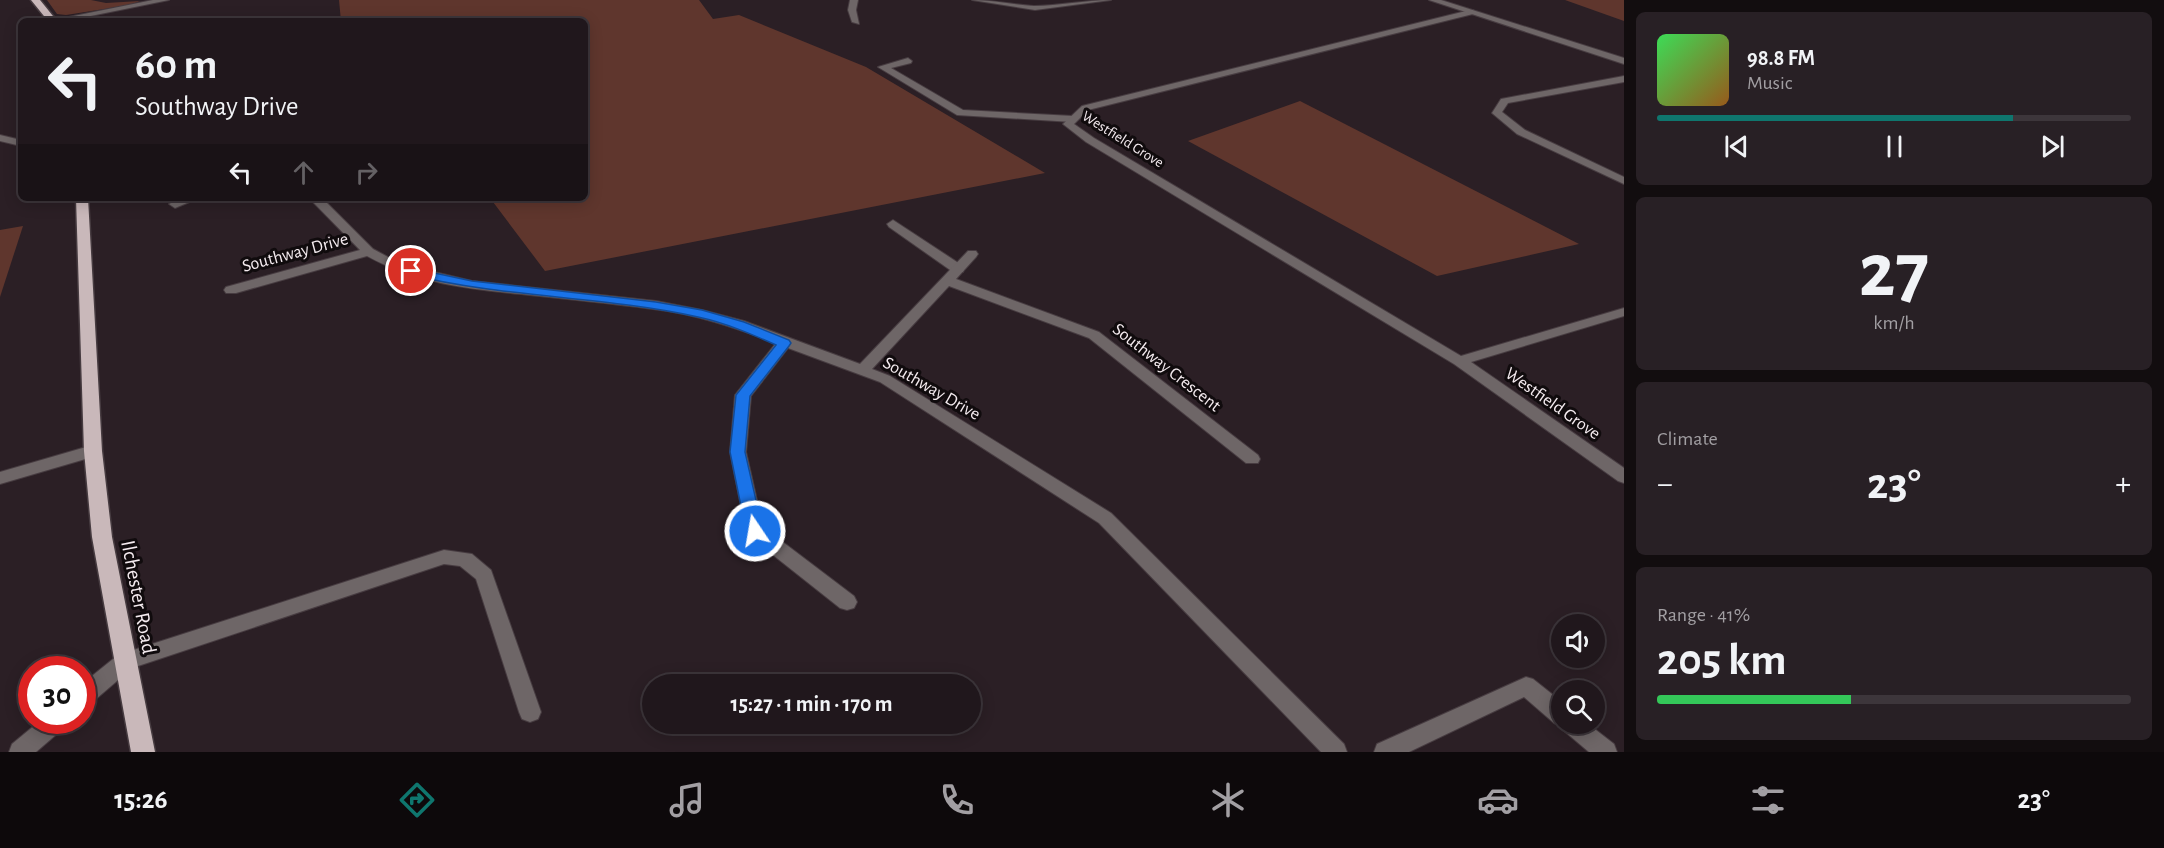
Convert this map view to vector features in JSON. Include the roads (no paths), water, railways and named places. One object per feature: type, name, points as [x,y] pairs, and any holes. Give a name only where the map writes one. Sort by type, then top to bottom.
[{"type":"highway","points":[[35,0],[50,18]]},
{"type":"highway","name":"Ilchester Road","points":[[82,201],[93,451],[102,537],[143,752]]},
{"type":"street","points":[[68,18],[160,0]]},
{"type":"street","points":[[854,0],[852,10],[856,22]]},
{"type":"street","points":[[976,0],[1035,8],[1107,0]]},
{"type":"street","points":[[1433,0],[1624,62]]},
{"type":"street","name":"Westfield Grove","points":[[1470,12],[1084,108],[1068,124],[1090,140],[1459,361],[1624,477]]},
{"type":"street","points":[[908,60],[883,67],[961,113],[1073,119]]},
{"type":"street","points":[[1624,79],[1504,101],[1497,113],[1521,132],[1624,181]]},
{"type":"street","points":[[0,138],[18,142]]},
{"type":"street","points":[[175,204],[184,201]]},
{"type":"street","name":"Southway Drive","points":[[318,201],[369,252],[396,267],[472,285],[656,305],[702,314],[739,324],[784,343],[885,379],[1105,518],[1336,752]]},
{"type":"street","name":"Southway Crescent","points":[[893,224],[953,275],[1094,335],[1252,459]]},
{"type":"street","name":"Southway Drive","points":[[231,290],[369,252]]},
{"type":"street","points":[[862,371],[972,254]]},
{"type":"street","name":"Westfield Grove","points":[[1459,361],[1624,312]]},
{"type":"street","points":[[784,343],[743,395],[738,452],[755,531],[847,602]]},
{"type":"street","points":[[0,478],[93,451]]},
{"type":"street","points":[[96,686],[125,662],[444,557],[465,559],[484,575],[530,712]]},
{"type":"street","points":[[1385,752],[1526,686],[1551,707]]},
{"type":"street","points":[[20,752],[41,734]]},
{"type":"street","points":[[1584,734],[1606,752]]}]
